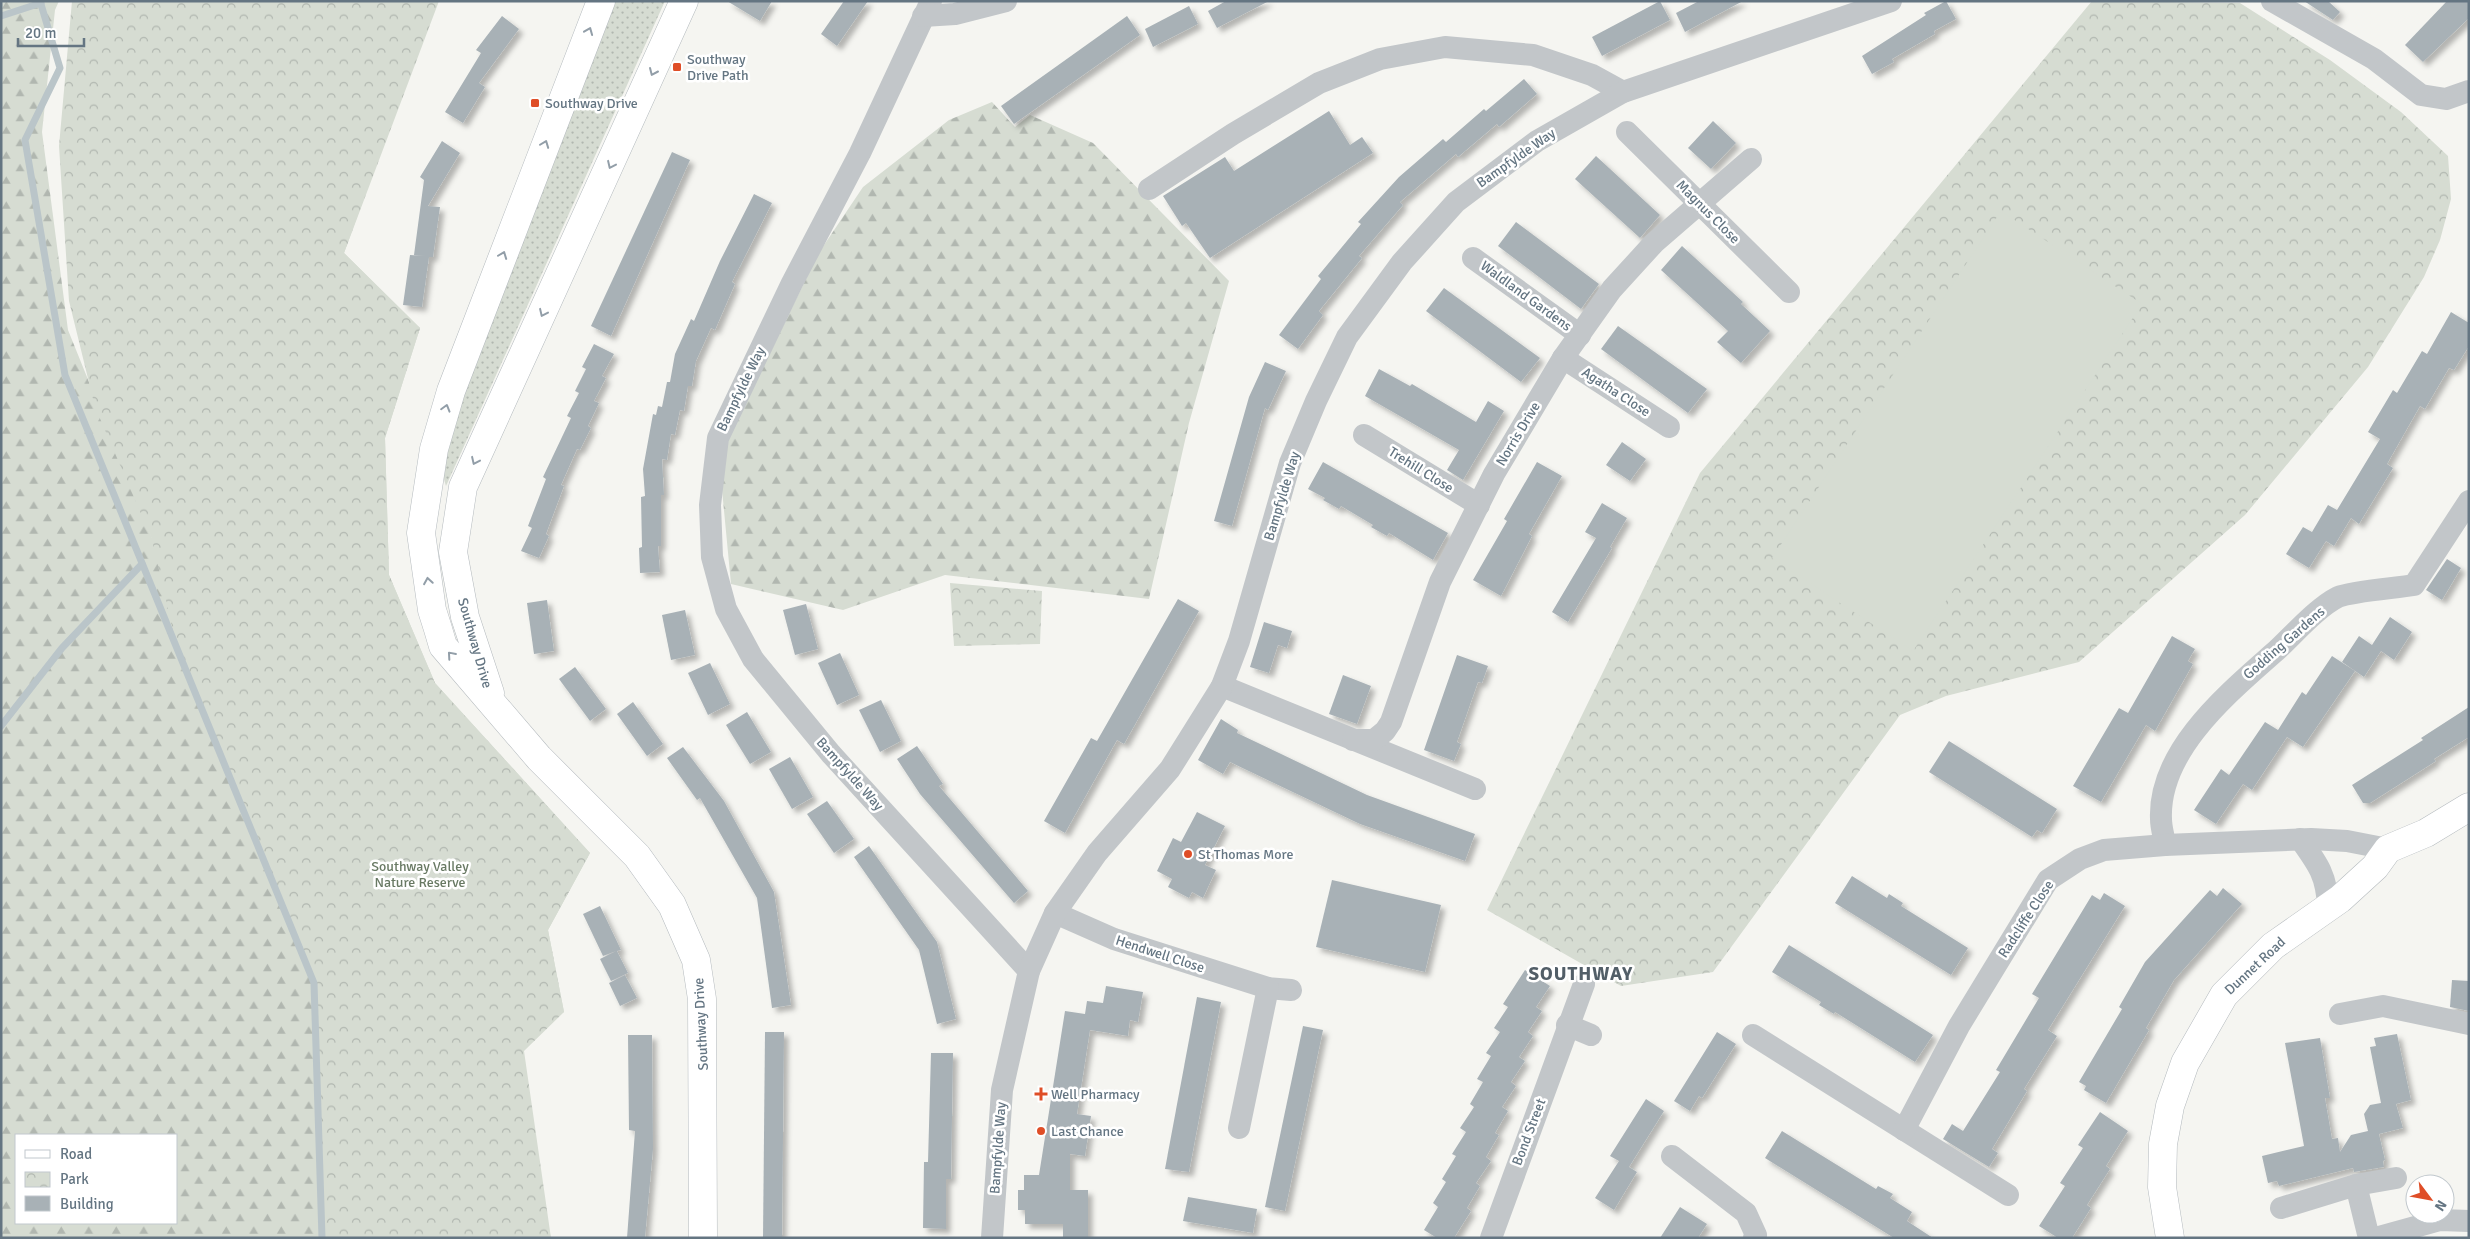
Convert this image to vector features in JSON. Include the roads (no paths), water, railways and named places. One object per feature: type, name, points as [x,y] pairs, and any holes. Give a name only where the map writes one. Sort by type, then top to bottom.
[{"type":"street","name":"Southway Drive","points":[[601,1],[451,390],[434,449],[421,532],[432,610],[443,646],[539,758],[637,856],[672,905],[696,960],[702,999],[703,1238]]},
{"type":"street","name":"Southway Drive","points":[[493,704],[465,616],[453,552],[463,487],[684,1]]},
{"type":"street","points":[[927,8],[955,14],[1006,1]]},
{"type":"street","name":"Bampfylde Way","points":[[992,1238],[1002,1090],[1029,971],[1055,913],[1098,853],[1170,769],[1222,686],[1239,640],[1290,463],[1316,401],[1348,337],[1402,262],[1456,202],[1537,141],[1623,92],[1891,1]]},
{"type":"street","points":[[2272,1],[2374,59],[2421,95],[2446,99],[2469,91]]},
{"type":"street","name":"Bampfylde Way","points":[[927,8],[860,153],[792,283],[718,438],[710,506],[712,557],[726,608],[753,659],[831,754],[1029,971]]},
{"type":"street","points":[[1149,189],[1234,134],[1324,80],[1380,59],[1445,47],[1532,55],[1592,75],[1623,92]]},
{"type":"street","name":"Magnus Close","points":[[1627,132],[1789,292]]},
{"type":"street","name":"Norris Drive","points":[[1353,740],[1374,740],[1385,731],[1391,722],[1440,582],[1494,474],[1564,358],[1612,289],[1654,243],[1751,159]]},
{"type":"street","name":"Waldland Gardens","points":[[1473,258],[1580,335]]},
{"type":"street","name":"Agatha Close","points":[[1564,358],[1669,427]]},
{"type":"street","name":"Trehill Close","points":[[1364,435],[1478,505]]},
{"type":"street","name":"Godding Gardens","points":[[2165,845],[2161,817],[2165,790],[2174,764],[2196,726],[2236,686],[2318,613],[2339,597],[2414,585],[2469,500]]},
{"type":"street","name":"Norris Drive","points":[[1222,686],[1475,789]]},
{"type":"street","name":"Dunnet Road","points":[[2170,1238],[2162,1187],[2163,1144],[2170,1106],[2185,1062],[2224,995],[2273,946],[2328,907],[2375,867],[2388,849],[2426,833],[2469,807]]},
{"type":"street","points":[[2300,839],[2322,871],[2328,885],[2328,907]]},
{"type":"street","name":"Radcliffe Close","points":[[1904,1130],[1959,1026],[2048,880],[2080,859],[2104,850],[2165,845],[2300,839],[2347,841],[2388,849]]},
{"type":"street","name":"Hendwell Close","points":[[1055,913],[1114,940],[1268,988],[1291,990]]},
{"type":"street","name":"Bond Street","points":[[1491,1238],[1511,1178],[1539,1108],[1567,1025],[1584,984]]},
{"type":"street","points":[[1238,1128],[1268,988]]},
{"type":"street","points":[[2340,1014],[2383,1006],[2469,1024]]},
{"type":"street","points":[[1567,1025],[1590,1035]]},
{"type":"street","points":[[1753,1035],[2008,1194]]},
{"type":"street","points":[[1672,1156],[1746,1213],[1756,1234],[1754,1238]]},
{"type":"street","points":[[2281,1208],[2356,1185],[2396,1178]]},
{"type":"street","points":[[2356,1185],[2369,1238]]},
{"type":"street","points":[[2375,1238],[2412,1232],[2440,1220],[2469,1221]]},
{"type":"waterway","points":[[40,1],[60,68],[25,140],[65,375],[314,983],[322,1238]]},
{"type":"waterway","points":[[1,16],[41,3]]},
{"type":"waterway","points":[[1,726],[62,648],[142,564]]},
{"type":"place","name":"Southway Drive Path","points":[[677,67]]},
{"type":"place","name":"Southway Drive","points":[[535,103]]},
{"type":"place","name":"St Thomas More","points":[[1188,854]]},
{"type":"place","name":"Well Pharmacy","points":[[1041,1094]]},
{"type":"place","name":"Last Chance","points":[[1041,1131]]},
{"type":"district","name":"SOUTHWAY","points":[[1581,974]]},
{"type":"park label","name":"Southway Valley Nature Reserve","points":[[420,874]]}]
